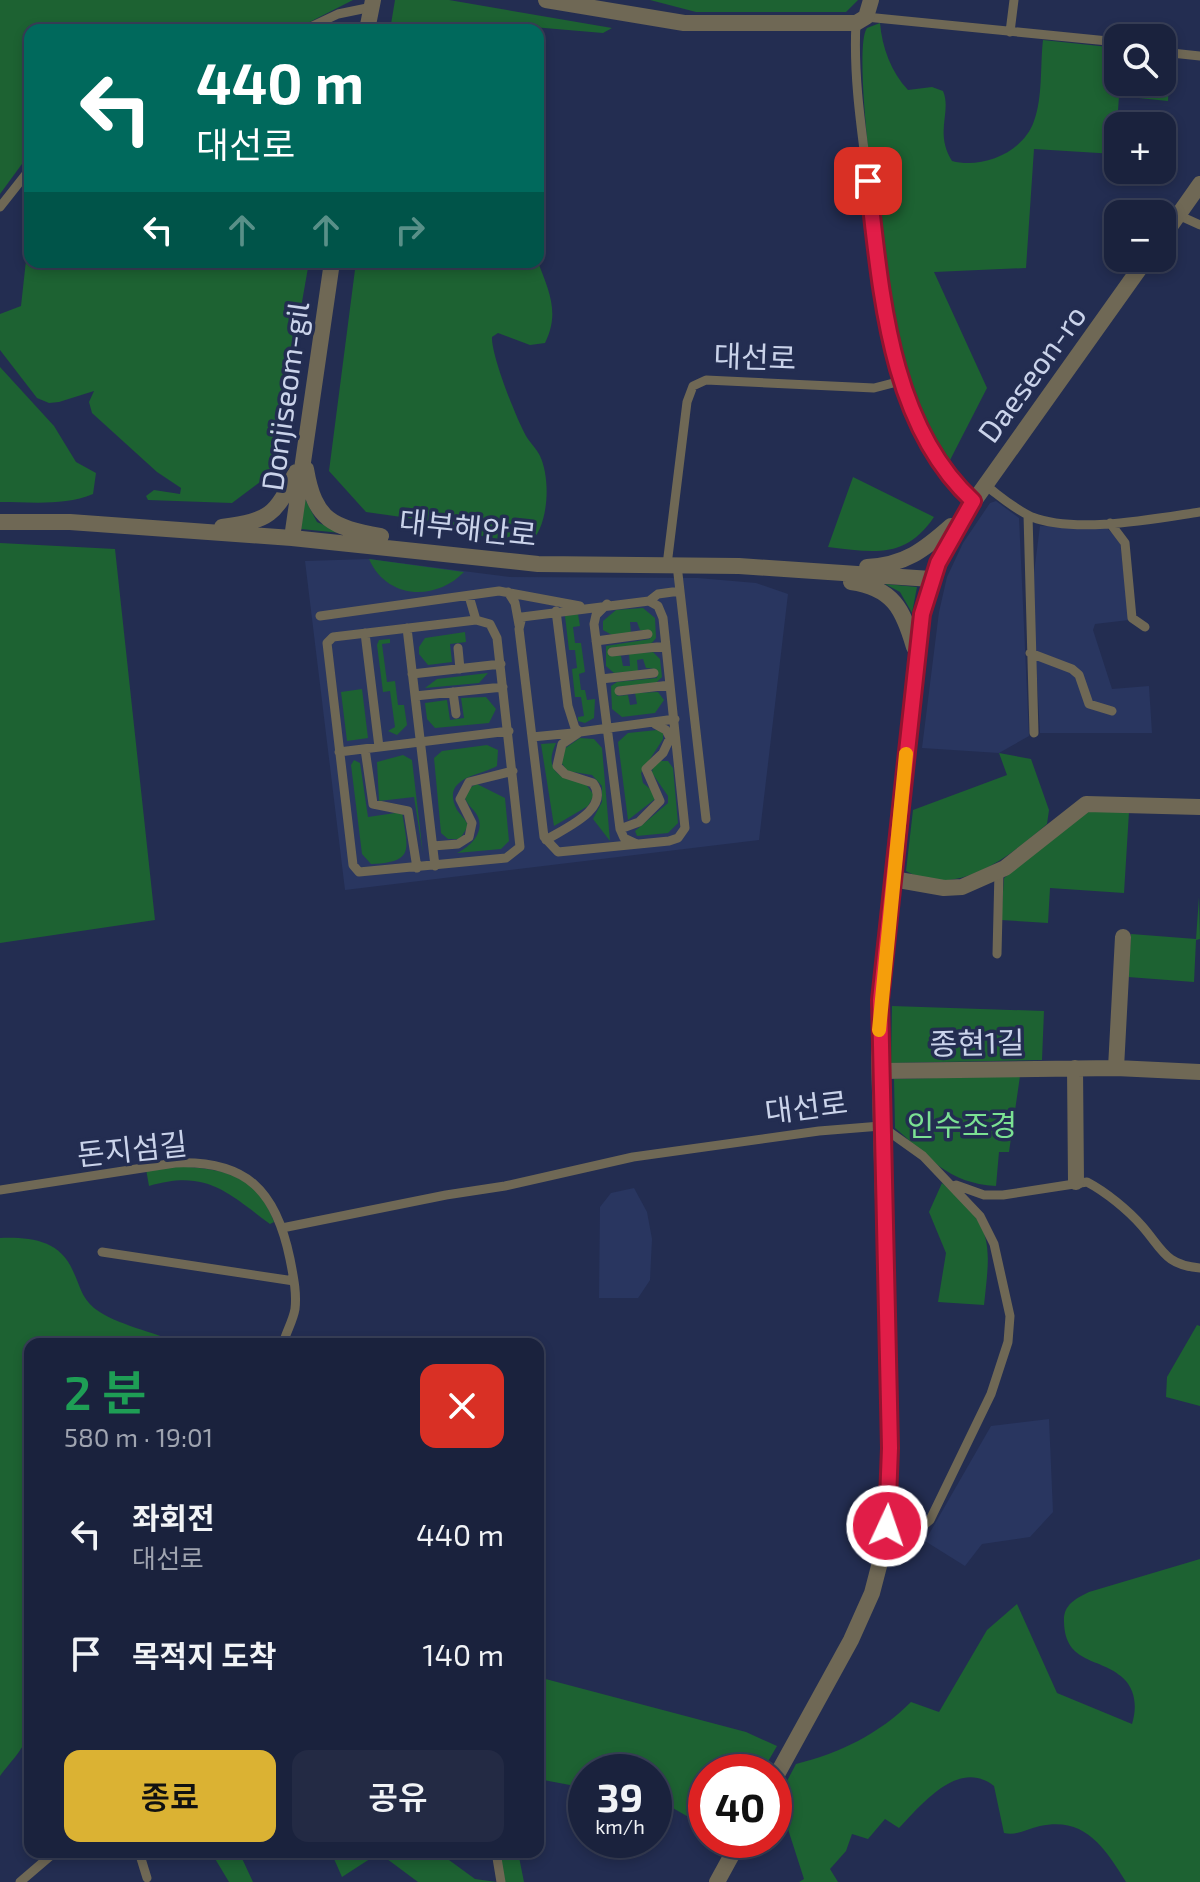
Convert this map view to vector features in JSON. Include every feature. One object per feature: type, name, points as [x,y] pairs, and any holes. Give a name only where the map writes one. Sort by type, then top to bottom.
[{"type":"street","points":[[546,0],[628,7],[710,25],[861,20],[871,0]]},
{"type":"street","points":[[368,24],[372,3]]},
{"type":"street","points":[[1176,218],[1200,184]]},
{"type":"street","name":"Donjiseom-gil","points":[[292,538],[331,268]]},
{"type":"street","name":"Daeseon-ro","points":[[788,1754],[857,1628],[879,1570],[885,1540],[890,1448],[880,1000],[916,654],[931,579],[973,501],[1137,272]]},
{"type":"street","points":[[187,531],[269,515],[281,504],[304,457]]},
{"type":"street","points":[[304,457],[315,505],[337,526],[447,546],[487,560]]},
{"type":"street","points":[[739,566],[756,560],[851,567],[898,563],[926,550],[962,518]]},
{"type":"street","name":"대부해안로","points":[[0,522],[70,522],[292,538],[487,560],[739,566],[931,579]]},
{"type":"street","points":[[771,568],[792,576],[854,582],[882,590],[904,612],[916,654]]},
{"type":"street","points":[[893,879],[944,888],[962,887],[999,871],[1086,804],[1200,807]]},
{"type":"street","points":[[1116,1068],[1123,937]]},
{"type":"street","points":[[1075,1068],[1076,1182]]},
{"type":"street","name":"종현1길","points":[[880,1071],[1116,1068],[1200,1072]]},
{"type":"street","points":[[717,1882],[730,1858]]},
{"type":"lane","points":[[1010,32],[1014,0]]},
{"type":"lane","points":[[317,24],[372,3]]},
{"type":"lane","points":[[973,501],[942,465],[901,381],[887,332],[857,81],[861,20],[1104,41]]},
{"type":"lane","points":[[1176,53],[1200,56]]},
{"type":"lane","points":[[0,207],[24,177]]},
{"type":"lane","points":[[1178,215],[1200,225]]},
{"type":"lane","name":"대선로","points":[[672,565],[687,402],[693,386],[706,380],[874,388],[901,381]]},
{"type":"lane","points":[[985,485],[1028,515],[1055,522],[1110,523],[1200,512]]},
{"type":"lane","points":[[1028,515],[1034,733]]},
{"type":"lane","points":[[1110,523],[1125,543],[1132,618],[1145,627]]},
{"type":"lane","points":[[672,565],[680,591],[706,819]]},
{"type":"lane","points":[[519,629],[526,614],[649,601],[658,594],[680,591]]},
{"type":"lane","points":[[508,592],[515,603],[519,629],[546,840],[552,849],[566,853],[678,838],[685,828],[661,611],[649,601]]},
{"type":"lane","points":[[320,616],[508,592],[583,607]]},
{"type":"lane","points":[[469,596],[476,620]]},
{"type":"lane","points":[[607,604],[594,619],[620,829],[624,838],[639,845]]},
{"type":"lane","points":[[556,611],[570,721],[580,732]]},
{"type":"lane","points":[[476,620],[490,624],[494,630],[501,664],[521,840],[517,852],[506,858],[364,874],[355,869],[327,643],[333,637],[476,620]]},
{"type":"lane","points":[[633,624],[635,636]]},
{"type":"lane","points":[[407,628],[435,866]]},
{"type":"lane","points":[[365,633],[379,747]]},
{"type":"lane","points":[[596,641],[648,634]]},
{"type":"lane","points":[[612,652],[666,646]]},
{"type":"lane","points":[[458,648],[460,669]]},
{"type":"lane","points":[[624,651],[626,663]]},
{"type":"lane","points":[[1030,653],[1072,669],[1079,675],[1089,704],[1102,711],[1112,711]]},
{"type":"lane","points":[[641,662],[642,675]]},
{"type":"lane","points":[[412,674],[501,664]]},
{"type":"lane","points":[[601,679],[654,673]]},
{"type":"lane","points":[[619,691],[670,685]]},
{"type":"lane","points":[[415,696],[503,687]]},
{"type":"lane","points":[[631,690],[633,703]]},
{"type":"lane","points":[[453,692],[456,714]]},
{"type":"lane","points":[[532,737],[675,719]]},
{"type":"lane","points":[[620,829],[647,816],[660,801],[646,769],[663,753],[670,738],[666,730],[651,723]]},
{"type":"lane","points":[[339,752],[509,731]]},
{"type":"lane","points":[[546,840],[586,814],[596,803],[598,792],[593,783],[565,774],[557,766],[562,744],[580,732]]},
{"type":"lane","points":[[365,749],[373,804],[408,811],[417,868]]},
{"type":"lane","points":[[433,846],[458,844],[469,837],[472,823],[460,799],[464,787],[476,779],[500,777],[513,771]]},
{"type":"lane","points":[[997,954],[999,871]]},
{"type":"lane","name":"대선로","points":[[282,1228],[505,1186],[633,1157],[819,1131],[881,1126],[923,1156],[953,1184],[980,1216],[994,1244],[1010,1316],[1008,1342],[980,1421],[930,1520],[911,1536],[885,1540]]},
{"type":"lane","name":"돈지섬길","points":[[0,1190],[149,1166],[204,1164],[235,1173],[260,1188],[274,1208],[282,1228],[294,1281],[295,1308],[285,1338]]},
{"type":"lane","points":[[953,1184],[984,1195],[1003,1195],[1026,1194],[1087,1182],[1135,1219],[1163,1254],[1179,1266],[1200,1268]]},
{"type":"lane","points":[[102,1252],[294,1281]]},
{"type":"lane","points":[[20,1882],[48,1858]]},
{"type":"lane","points":[[141,1858],[147,1878]]},
{"type":"lane","points":[[497,1858],[501,1882]]},
{"type":"shaded area","points":[[996,501],[1019,518],[1029,736],[999,753],[922,748],[939,612],[947,577],[963,543],[990,503]]},
{"type":"shaded area","points":[[1040,526],[1106,527],[1120,541],[1129,620],[1095,624],[1093,630],[1112,689],[1149,686],[1152,733],[1040,733],[1032,588]]},
{"type":"shaded area","points":[[369,559],[510,577],[698,578],[756,583],[788,594],[759,840],[345,890],[305,561]]},
{"type":"shaded area","points":[[634,1188],[647,1212],[652,1239],[650,1280],[638,1298],[599,1298],[600,1207],[611,1193]]},
{"type":"shaded area","points":[[1049,1419],[1053,1512],[1030,1537],[982,1544],[965,1566],[925,1541],[991,1426]]},
{"type":"green space","points":[[0,0],[353,0],[306,24],[24,24],[24,161],[0,194]]},
{"type":"green space","points":[[395,0],[449,0],[612,28],[603,33],[544,28],[544,24],[391,24]]},
{"type":"green space","points":[[650,0],[858,0],[846,12],[696,12]]},
{"type":"green space","points":[[880,23],[888,59],[908,90],[932,87],[943,91],[946,107],[944,141],[952,161],[976,163],[1000,156],[1021,142],[1029,132],[1039,102],[1043,40],[1104,47],[1104,96],[1119,96],[1118,112],[1104,112],[1104,153],[1034,149],[1026,268],[934,272],[987,388],[948,464],[905,378],[895,340],[867,134],[863,48],[867,28]]},
{"type":"green space","points":[[1119,96],[1168,96],[1168,101]]},
{"type":"green space","points":[[25,268],[308,268],[272,473],[232,503],[148,500],[146,496],[154,490],[180,494],[181,488],[157,472],[92,413],[89,402],[94,391],[59,402],[49,403],[37,398],[0,350],[0,314],[21,306]]},
{"type":"green space","points":[[355,268],[540,268],[552,312],[545,343],[530,345],[498,333],[492,337],[495,358],[511,402],[526,436],[540,456],[546,477],[544,515],[536,536],[529,544],[494,540],[444,523],[366,512],[329,471]]},
{"type":"green space","points":[[0,367],[54,426],[76,462],[96,473],[93,494],[59,502],[0,502]]},
{"type":"green space","points":[[853,477],[934,517],[912,541],[900,547],[874,551],[828,547]]},
{"type":"green space","points":[[305,499],[317,522],[341,533],[301,529]]},
{"type":"green space","points":[[0,543],[115,549],[155,920],[0,943]]},
{"type":"green space","points":[[369,559],[464,572],[440,588],[413,592],[388,582],[377,573]]},
{"type":"green space","points":[[885,584],[917,587],[912,613],[900,592]]},
{"type":"green space","points":[[643,608],[655,618],[656,638],[651,644],[609,649],[610,656],[621,656],[623,666],[630,666],[629,654],[653,652],[660,659],[662,677],[656,683],[616,687],[617,696],[628,695],[630,705],[637,704],[635,693],[658,692],[664,700],[655,713],[622,717],[612,709],[611,686],[617,682],[657,678],[656,669],[646,668],[643,659],[637,660],[638,671],[614,673],[606,666],[606,646],[650,639],[650,631],[640,630],[637,622],[630,622],[631,633],[612,635],[603,630],[603,621],[616,610]]},
{"type":"green space","points":[[578,614],[580,626],[573,627],[575,643],[581,643],[585,672],[579,674],[581,690],[585,690],[587,700],[595,699],[594,718],[585,723],[578,721],[578,717],[584,716],[581,697],[575,697],[572,669],[577,668],[575,650],[569,650],[565,616]]},
{"type":"green space","points":[[465,632],[466,642],[450,644],[452,662],[428,665],[419,654],[419,647],[425,638]]},
{"type":"green space","points":[[390,639],[390,643],[382,644],[387,682],[395,681],[398,705],[404,705],[407,725],[397,735],[388,731],[395,727],[390,691],[383,692],[377,645],[379,640]]},
{"type":"green space","points":[[488,673],[479,683],[425,688],[437,679]]},
{"type":"green space","points":[[362,689],[368,738],[347,741],[341,692]]},
{"type":"green space","points":[[486,697],[496,709],[489,723],[435,728],[427,719],[425,703],[447,700],[450,720],[464,718],[461,698]]},
{"type":"green space","points":[[657,730],[663,733],[663,739],[641,773],[643,783],[655,793],[655,799],[628,820],[618,742],[628,733]]},
{"type":"green space","points":[[580,738],[594,739],[602,748],[610,841],[593,819],[602,802],[602,786],[592,775],[567,771],[561,762],[564,749]]},
{"type":"green space","points":[[556,743],[552,760],[556,772],[585,783],[594,795],[588,806],[554,826],[541,744]]},
{"type":"green space","points":[[487,745],[498,750],[497,766],[458,784],[453,799],[468,826],[460,839],[448,839],[441,833],[434,758],[442,751]]},
{"type":"green space","points":[[999,753],[1031,759],[1049,810],[1047,824],[1000,861],[963,877],[925,879],[906,871],[913,810],[1007,775]]},
{"type":"green space","points":[[403,755],[412,760],[423,854],[414,797],[379,801],[377,762]]},
{"type":"green space","points":[[354,760],[360,763],[368,817],[402,812],[406,845],[402,857],[371,864],[362,854],[351,765]]},
{"type":"green space","points":[[659,761],[668,761],[673,768],[678,823],[668,833],[637,836],[635,831],[668,803],[668,796],[652,773],[653,766]]},
{"type":"green space","points":[[477,784],[505,798],[509,841],[501,849],[457,853],[471,843],[480,827],[477,815],[465,798],[469,788]]},
{"type":"green space","points":[[1089,810],[1129,812],[1124,893],[1050,888],[1048,923],[1001,920],[1004,878]]},
{"type":"green space","points":[[1199,897],[1200,939],[1196,940],[1194,982],[1128,977],[1131,934],[1196,939]]},
{"type":"green space","points":[[892,1006],[1044,1011],[1042,1060],[891,1063]]},
{"type":"green space","name":"인수조경","points":[[1020,1076],[1009,1152],[999,1152],[996,1186],[979,1184],[952,1174],[895,1128],[894,1079]]},
{"type":"green space","points":[[169,1166],[219,1171],[245,1182],[266,1205],[274,1222],[270,1224],[228,1193],[201,1182],[169,1181],[149,1186],[146,1169]]},
{"type":"green space","points":[[942,1183],[971,1212],[985,1236],[988,1265],[984,1305],[938,1302],[946,1253],[929,1212]]},
{"type":"green space","points":[[0,1238],[22,1238],[43,1242],[60,1253],[73,1271],[83,1295],[94,1308],[165,1338],[24,1338],[24,1744],[0,1776]]},
{"type":"green space","points":[[1197,1325],[1200,1326],[1200,1406],[1166,1397],[1167,1377]]},
{"type":"green space","points":[[1200,1559],[1200,1882],[1126,1882],[1092,1838],[1069,1826],[1056,1824],[1004,1833],[994,1786],[968,1777],[942,1788],[899,1828],[885,1819],[868,1839],[852,1834],[846,1851],[830,1869],[838,1882],[799,1882],[804,1879],[792,1842],[792,1772],[796,1764],[858,1741],[886,1724],[911,1702],[939,1712],[987,1630],[1017,1604],[1057,1693],[1132,1724],[1135,1706],[1131,1688],[1114,1671],[1077,1653],[1066,1636],[1064,1616],[1068,1607],[1089,1592]]},
{"type":"green space","points":[[544,1679],[746,1732],[777,1746],[772,1754],[688,1754],[688,1817],[672,1808],[672,1754],[568,1754],[568,1785],[544,1780]]},
{"type":"green space","points":[[215,1858],[242,1858],[253,1882],[229,1882]]},
{"type":"green space","points":[[334,1858],[371,1858],[342,1877]]},
{"type":"green space","points":[[386,1858],[446,1858],[475,1879],[497,1882],[418,1882]]},
{"type":"green space","points":[[500,1858],[519,1858],[524,1882],[505,1882]]},
{"type":"slow traffic","points":[[879,1030],[881,980],[906,754]]},
{"type":"route","points":[[868,181],[887,332],[895,364],[942,465],[955,484],[973,501],[938,563],[922,614],[881,980],[879,1057],[890,1448],[887,1526]]}]
